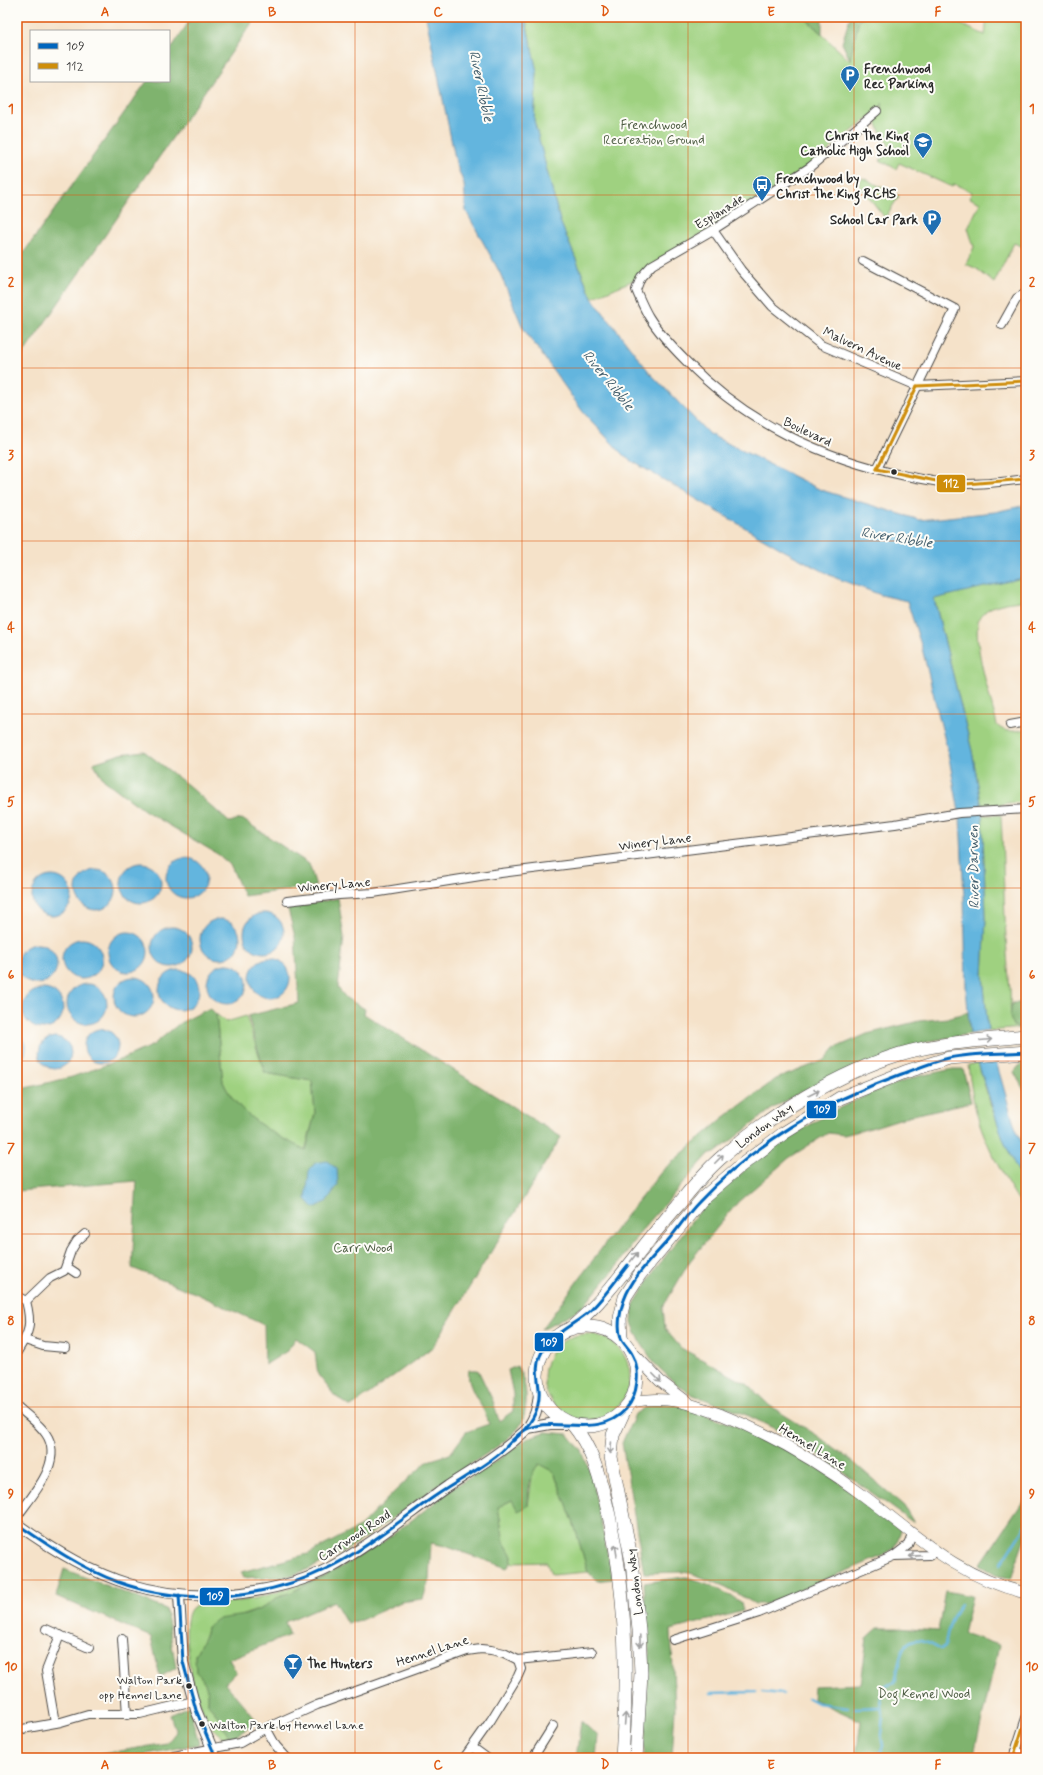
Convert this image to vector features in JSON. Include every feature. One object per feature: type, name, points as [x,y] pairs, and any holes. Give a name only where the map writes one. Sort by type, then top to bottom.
[{"type":"highway","name":"London Way","points":[[571,1328],[600,1300],[655,1231],[722,1156],[784,1108],[848,1075],[893,1057],[948,1044],[1026,1036]]},
{"type":"highway","name":"London Way","points":[[621,1339],[620,1318],[625,1297],[640,1274],[703,1198],[739,1167],[784,1132],[840,1098],[906,1072],[949,1058],[1026,1052]]},
{"type":"highway","points":[[584,1326],[598,1327],[610,1331],[621,1339],[630,1350],[636,1363],[638,1376],[636,1389],[627,1407],[602,1425],[587,1427],[572,1425],[557,1418],[546,1407],[539,1394],[536,1381],[537,1367],[541,1354],[548,1343],[559,1334],[571,1328],[584,1326]]},
{"type":"highway","name":"London Way","points":[[627,1407],[613,1435],[611,1457],[632,1562],[639,1630],[640,1673],[636,1758]]},
{"type":"highway","name":"London Way","points":[[572,1425],[582,1436],[590,1452],[600,1480],[615,1545],[623,1610],[626,1680],[622,1758]]},
{"type":"main road","name":"Hennel Lane","points":[[630,1350],[660,1381],[688,1402]]},
{"type":"main road","name":"Hennel Lane","points":[[627,1407],[650,1398],[688,1402],[732,1419],[784,1443],[822,1466],[864,1496],[935,1552],[986,1582],[1004,1589],[1026,1593]]},
{"type":"street","name":"Esplanade","points":[[636,290],[641,277],[652,265],[713,230],[810,167],[877,111]]},
{"type":"street","name":"Malvern Avenue","points":[[713,230],[741,270],[772,306],[821,345],[916,386],[1026,381]]},
{"type":"street","points":[[863,262],[955,309],[916,386],[877,469]]},
{"type":"street","name":"Boulevard","points":[[636,290],[649,317],[670,345],[702,377],[735,404],[777,430],[807,446],[877,469],[946,483],[966,484],[1026,479]]},
{"type":"street","points":[[1002,325],[1017,298],[1026,294]]},
{"type":"street","points":[[1010,725],[1026,722]]},
{"type":"street","name":"Winery Lane","points":[[287,900],[339,894],[373,893],[493,874],[895,824],[961,813],[1026,809]]},
{"type":"street","points":[[26,1301],[50,1278],[64,1271],[67,1267],[71,1251],[77,1241],[85,1234]]},
{"type":"street","points":[[67,1267],[76,1273]]},
{"type":"street","points":[[17,1296],[26,1301]]},
{"type":"street","points":[[17,1352],[25,1340],[30,1325],[26,1301]]},
{"type":"street","points":[[25,1340],[44,1346],[65,1348]]},
{"type":"street","name":"Carrwood Road","points":[[17,1524],[50,1547],[112,1579],[138,1588],[179,1595],[228,1596],[282,1586],[328,1569],[370,1543],[425,1502],[499,1454],[528,1428],[538,1408],[539,1394]]},
{"type":"street","points":[[17,1406],[46,1434],[49,1441],[51,1460],[41,1481],[17,1517]]},
{"type":"street","points":[[528,1428],[550,1424],[572,1425]]},
{"type":"street","points":[[673,1640],[759,1613],[894,1556],[908,1545],[912,1535]]},
{"type":"street","points":[[894,1556],[924,1555],[935,1552]]},
{"type":"street","points":[[179,1595],[183,1662],[194,1701],[214,1753]]},
{"type":"street","points":[[46,1629],[89,1648]]},
{"type":"street","points":[[55,1723],[46,1671],[60,1635]]},
{"type":"street","points":[[122,1639],[127,1715]]},
{"type":"street","name":"Hennel Lane","points":[[174,1756],[214,1753],[240,1743],[266,1728],[317,1705],[467,1651],[481,1649],[491,1650],[504,1653],[518,1660],[592,1652]]},
{"type":"street","points":[[464,1758],[518,1676],[521,1669],[518,1660]]},
{"type":"street","points":[[17,1730],[55,1723],[88,1714],[127,1715],[159,1711],[194,1701]]},
{"type":"street","points":[[1026,1718],[1014,1755],[1026,1754]]},
{"type":"street","points":[[533,1758],[553,1726]]},
{"type":"street","points":[[266,1728],[276,1746],[287,1758]]},
{"type":"street","points":[[472,1747],[487,1758]]},
{"type":"green space","points":[[192,17],[256,17],[17,363],[17,262],[146,82],[170,82],[170,50]]},
{"type":"green space","name":"Frenchwood Recreation Ground","points":[[525,17],[804,17],[849,60],[859,20],[865,17],[944,17],[985,35],[987,17],[1026,17],[1026,248],[1014,243],[994,283],[977,269],[966,264],[974,247],[968,228],[980,203],[970,198],[972,192],[954,184],[952,187],[899,163],[896,169],[880,160],[893,151],[882,136],[874,117],[880,112],[883,103],[877,111],[803,171],[652,265],[641,277],[592,298],[560,221],[534,120],[537,72]]},
{"type":"green space","points":[[804,17],[822,17],[822,34]]},
{"type":"green space","points":[[850,17],[865,17],[859,20],[850,60],[842,43]]},
{"type":"green space","points":[[863,178],[899,196],[885,218],[857,182]]},
{"type":"green space","points":[[1026,577],[1026,600],[1006,603],[987,610],[981,615],[977,628],[980,655],[997,725],[1003,730],[1007,731],[1026,729],[1026,802],[1008,803],[982,808],[972,751],[934,598]]},
{"type":"green space","points":[[144,751],[189,786],[229,822],[242,819],[309,864],[316,886],[244,896],[231,866],[219,855],[144,810],[104,780],[93,763],[121,754]]},
{"type":"green space","points":[[982,815],[1001,815],[1005,924],[1011,1017],[1013,1026],[1023,1028],[988,1031],[983,975],[986,917]]},
{"type":"green space","name":"Carr Wood","points":[[338,898],[344,937],[338,988],[346,998],[365,1009],[364,1014],[561,1137],[433,1347],[351,1407],[335,1396],[318,1375],[315,1352],[296,1338],[287,1351],[265,1365],[264,1325],[195,1293],[132,1268],[137,1181],[17,1191],[17,1090],[72,1077],[122,1059],[153,1045],[180,1023],[210,1008],[216,1014],[223,1082],[230,1094],[247,1114],[258,1123],[282,1138],[306,1150],[315,1113],[312,1081],[265,1073],[248,1016],[299,1003],[295,937],[288,909]]},
{"type":"green space","points":[[1012,1003],[1026,1003],[1026,1028],[1013,1026],[1010,1017]]},
{"type":"green space","points":[[968,1012],[970,1034],[930,1041],[801,1092],[772,1109],[715,1153],[708,1155],[641,1231],[618,1265],[582,1308],[542,1329],[618,1226],[662,1171],[722,1119],[776,1079],[825,1060],[835,1048],[867,1034],[919,1021],[947,1018]]},
{"type":"green space","points":[[216,1014],[226,1022],[246,1016],[265,1073],[312,1081],[315,1113],[305,1151],[269,1131],[258,1123],[247,1114],[230,1094],[223,1082]]},
{"type":"green space","points":[[1026,1059],[1026,1094],[1014,1072]]},
{"type":"green space","points":[[978,1063],[990,1103],[1006,1145],[1019,1173],[1026,1184],[1026,1211],[997,1163],[979,1123],[973,1100],[968,1065]]},
{"type":"green space","points":[[953,1069],[963,1069],[971,1102],[909,1116],[844,1135],[828,1133],[789,1158],[738,1202],[690,1261],[663,1307],[665,1329],[681,1348],[747,1384],[770,1406],[818,1436],[853,1462],[904,1506],[914,1523],[801,1442],[749,1416],[691,1394],[675,1383],[654,1363],[641,1343],[632,1323],[633,1306],[655,1270],[698,1213],[751,1164],[772,1148],[831,1112],[876,1091],[919,1076]]},
{"type":"green space","points":[[587,1334],[595,1335],[611,1341],[623,1353],[629,1369],[629,1385],[623,1401],[611,1413],[595,1419],[587,1420],[579,1419],[563,1413],[551,1401],[545,1385],[544,1377],[545,1369],[551,1353],[563,1341],[579,1335]]},
{"type":"green space","points":[[517,1366],[525,1386],[526,1408],[522,1422],[518,1428],[502,1443],[434,1488],[358,1543],[338,1555],[289,1576],[244,1578],[241,1572],[308,1554],[361,1526],[394,1492],[428,1461],[450,1454],[466,1432],[489,1424],[484,1410],[470,1384],[469,1370],[478,1370],[493,1401],[499,1421],[513,1411],[513,1394],[508,1370]]},
{"type":"green space","points":[[651,1403],[681,1405],[765,1437],[834,1478],[901,1530],[895,1548],[880,1557],[767,1604],[755,1604],[726,1587],[694,1574],[683,1572],[644,1573],[622,1443],[635,1414]]},
{"type":"green space","points":[[546,1432],[568,1434],[582,1451],[591,1475],[613,1579],[597,1581],[588,1572],[573,1521],[554,1472],[539,1464],[531,1478],[528,1506],[518,1511],[512,1500],[498,1507],[504,1542],[512,1556],[511,1563],[507,1568],[445,1546],[431,1543],[429,1580],[423,1599],[401,1602],[361,1620],[347,1623],[334,1601],[285,1622],[290,1635],[229,1659],[236,1672],[225,1683],[258,1722],[232,1738],[228,1734],[222,1726],[216,1713],[208,1704],[206,1686],[196,1672],[195,1655],[206,1634],[207,1627],[218,1619],[245,1615],[261,1609],[279,1596],[292,1592],[341,1567],[383,1542],[459,1484],[485,1469],[530,1437]]},
{"type":"green space","points":[[539,1464],[554,1472],[573,1521],[588,1572],[551,1575],[547,1562],[511,1563],[512,1556],[504,1542],[498,1507],[512,1500],[528,1506],[533,1470]]},
{"type":"green space","points":[[1026,1497],[1026,1535],[1011,1578],[999,1576],[980,1565]]},
{"type":"green space","points":[[64,1569],[166,1609],[176,1668],[160,1677],[151,1637],[56,1596]]},
{"type":"green space","points":[[318,1577],[292,1592],[279,1596],[261,1609],[207,1627],[206,1634],[195,1655],[196,1672],[206,1686],[208,1704],[216,1713],[225,1730],[232,1738],[221,1735],[210,1724],[201,1705],[194,1683],[186,1637],[187,1619],[192,1608],[206,1602],[244,1601],[266,1596]]},
{"type":"green space","points":[[683,1577],[691,1578],[714,1586],[741,1602],[743,1611],[671,1630],[675,1709],[672,1758],[644,1758],[649,1654],[644,1583]]},
{"type":"green space","name":"Dog Kennel Wood","points":[[945,1591],[972,1596],[963,1633],[999,1645],[973,1758],[856,1758],[861,1721],[813,1699],[814,1686],[861,1684],[867,1638],[878,1628],[938,1631]]},
{"type":"green space","points":[[189,1706],[199,1744],[127,1758],[78,1758],[167,1743],[176,1732],[170,1715]]},
{"type":"green space","points":[[581,1721],[598,1736],[596,1758],[576,1758]]},
{"type":"water","points":[[426,17],[525,17],[537,72],[534,120],[560,221],[592,298],[650,373],[709,434],[821,490],[920,520],[995,512],[1026,505],[1026,577],[934,599],[972,751],[982,808],[986,917],[983,975],[988,1031],[970,1034],[966,987],[960,817],[948,753],[922,648],[907,601],[881,595],[836,578],[783,550],[625,457],[583,412],[523,328],[500,273],[466,211],[464,184],[456,163]]},
{"type":"water","points":[[186,858],[194,860],[200,864],[204,870],[206,878],[204,886],[200,892],[194,896],[186,898],[178,896],[172,892],[168,886],[166,878],[168,870],[172,864],[178,860]]},
{"type":"water","points":[[141,863],[149,865],[155,869],[159,875],[161,883],[159,891],[155,897],[149,901],[141,903],[133,901],[127,897],[123,891],[121,883],[123,875],[127,869],[133,865]]},
{"type":"water","points":[[96,870],[104,872],[110,876],[114,882],[116,890],[114,898],[110,904],[104,908],[96,910],[88,908],[82,904],[78,898],[76,890],[78,882],[82,876],[88,872]]},
{"type":"water","points":[[52,876],[60,878],[66,882],[70,888],[72,896],[70,904],[66,910],[60,914],[52,916],[44,914],[38,910],[34,904],[32,896],[34,888],[38,882],[44,878]]},
{"type":"water","points":[[264,913],[272,915],[278,919],[282,925],[284,933],[282,941],[278,947],[272,951],[264,953],[256,951],[250,947],[246,941],[244,933],[246,925],[250,919],[256,915]]},
{"type":"water","points":[[220,919],[228,921],[234,925],[238,931],[240,939],[238,947],[234,953],[228,957],[220,959],[212,957],[206,953],[202,947],[200,939],[202,931],[206,925],[212,921]]},
{"type":"water","points":[[172,927],[180,929],[186,933],[190,939],[192,947],[190,955],[186,961],[180,965],[172,967],[164,965],[158,961],[154,955],[152,947],[154,939],[158,933],[164,929]]},
{"type":"water","points":[[128,932],[136,934],[142,938],[146,944],[148,952],[146,960],[142,966],[136,970],[128,972],[120,970],[114,966],[110,960],[108,952],[110,944],[114,938],[120,934]]},
{"type":"water","points":[[82,939],[90,941],[96,945],[100,951],[102,959],[100,967],[96,973],[90,977],[82,979],[74,977],[68,973],[64,967],[62,959],[64,951],[68,945],[74,941]]},
{"type":"water","points":[[37,944],[45,946],[51,950],[55,956],[57,964],[55,972],[51,978],[45,982],[37,984],[29,982],[23,978],[19,972],[17,964],[19,956],[23,950],[29,946]]},
{"type":"water","points":[[270,958],[278,960],[284,964],[288,970],[290,978],[288,986],[284,992],[278,996],[270,998],[262,996],[256,992],[252,986],[250,978],[252,970],[256,964],[262,960]]},
{"type":"water","points":[[227,964],[235,966],[241,970],[245,976],[247,984],[245,992],[241,998],[235,1002],[227,1004],[219,1002],[213,998],[209,992],[207,984],[209,976],[213,970],[219,966]]},
{"type":"water","points":[[179,970],[187,972],[193,976],[197,982],[199,990],[197,998],[193,1004],[187,1008],[179,1010],[171,1008],[165,1004],[161,998],[159,990],[161,982],[165,976],[171,972]]},
{"type":"water","points":[[134,977],[142,979],[148,983],[152,989],[154,997],[152,1005],[148,1011],[142,1015],[134,1017],[126,1015],[120,1011],[116,1005],[114,997],[116,989],[120,983],[126,979]]},
{"type":"water","points":[[87,984],[95,986],[101,990],[105,996],[107,1004],[105,1012],[101,1018],[95,1022],[87,1024],[79,1022],[73,1018],[69,1012],[67,1004],[69,996],[73,990],[79,986]]},
{"type":"water","points":[[43,989],[51,991],[57,995],[61,1001],[63,1009],[61,1017],[57,1023],[51,1027],[43,1029],[35,1027],[29,1023],[25,1017],[23,1009],[25,1001],[29,995],[35,991]]},
{"type":"water","points":[[101,1029],[107,1030],[113,1034],[117,1040],[117,1052],[113,1058],[107,1062],[101,1063],[95,1062],[89,1058],[85,1052],[84,1046],[85,1040],[89,1034],[95,1030]]},
{"type":"water","points":[[17,1033],[26,1044],[26,1052],[17,1062]]},
{"type":"water","points":[[52,1037],[58,1037],[68,1044],[71,1053],[70,1059],[64,1066],[58,1069],[52,1069],[42,1062],[39,1056],[39,1050],[46,1040]]},
{"type":"water","points":[[996,1061],[1014,1124],[1026,1152],[1026,1184],[1010,1156],[998,1125],[978,1063]]},
{"type":"water","points":[[327,1161],[337,1169],[338,1185],[326,1202],[314,1208],[306,1199],[309,1171],[315,1163]]},
{"type":"waterway","points":[[1001,1564],[1026,1525]]},
{"type":"waterway","points":[[869,1758],[869,1756],[880,1753],[883,1746],[881,1735],[883,1715],[881,1697],[884,1686],[895,1683],[899,1661],[905,1647],[909,1642],[916,1640],[928,1642],[941,1649],[945,1646],[950,1624],[961,1604]]},
{"type":"waterway","points":[[711,1693],[756,1692]]},
{"type":"waterway","points":[[762,1692],[783,1694]]},
{"type":"waterway","points":[[808,1698],[817,1703],[848,1707]]},
{"type":"waterway","points":[[855,1708],[882,1707]]},
{"type":"transit line","name":"112","points":[[917,386],[1026,381]]},
{"type":"transit line","name":"112","points":[[877,469],[917,386]]},
{"type":"transit line","name":"112","points":[[877,469],[946,483],[966,484],[1026,479]]},
{"type":"transit line","name":"109","points":[[17,1524],[66,1556],[104,1576],[144,1590],[171,1595],[199,1597],[226,1596],[254,1592],[281,1586],[332,1566],[345,1559],[437,1495],[491,1460],[522,1432],[533,1427],[546,1425],[587,1426],[601,1424],[614,1419],[626,1409],[636,1390],[637,1382],[637,1367],[635,1360],[622,1340],[619,1329],[621,1309],[628,1291],[638,1274],[670,1238],[695,1206],[720,1181],[766,1144],[792,1127],[844,1098],[930,1064],[949,1058],[968,1055],[1026,1052]]},
{"type":"transit line","name":"109","points":[[513,1441],[529,1424],[536,1411],[539,1397],[537,1372],[538,1364],[544,1348],[563,1330],[591,1310],[606,1294],[628,1265]]},
{"type":"transit line","name":"109","points":[[179,1595],[183,1662],[196,1710],[216,1758]]},
{"type":"transit line","name":"112","points":[[1013,1758],[1026,1718]]},
{"type":"place","name":"Frenchwood Rec Parking","points":[[850,92]]},
{"type":"place","name":"Christ The King Catholic High School","points":[[923,159]]},
{"type":"place","name":"Frenchwood by Christ The King RCHS","points":[[762,202]]},
{"type":"place","name":"School Car Park","points":[[932,236]]},
{"type":"place","name":"The Hunters","points":[[293,1680]]},
{"type":"place","name":"Walton Park opp Hennel Lane","points":[[189,1686]]},
{"type":"place","name":"Walton Park by Hennel Lane","points":[[202,1724]]},
{"type":"water label","name":"River Ribble","points":[[482,86]]},
{"type":"water label","name":"River Ribble","points":[[609,380]]},
{"type":"water label","name":"River Ribble","points":[[897,537]]},
{"type":"water label","name":"River Darwen","points":[[973,867]]}]
